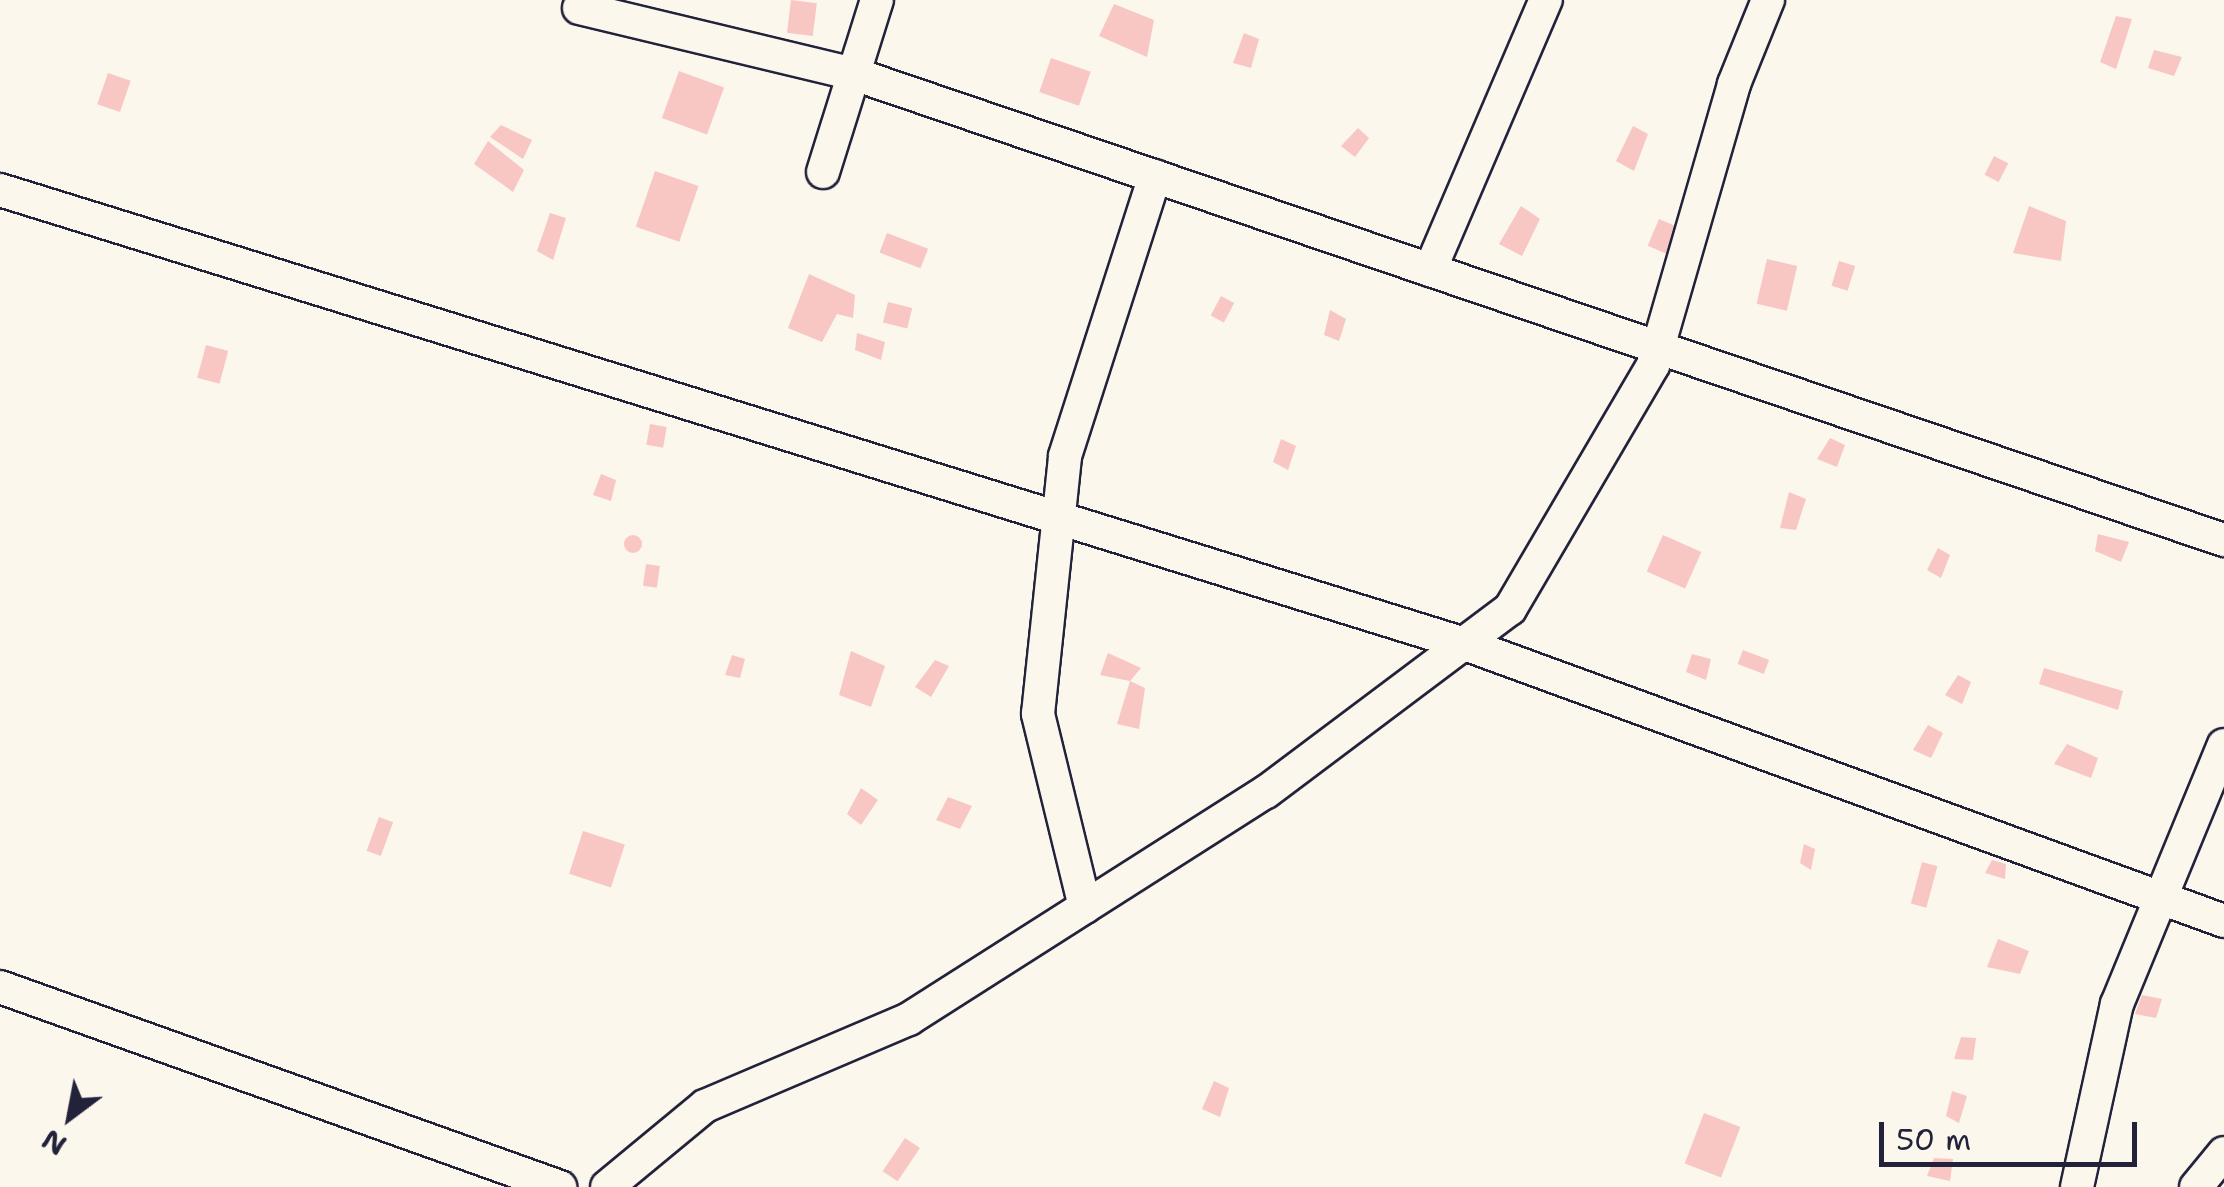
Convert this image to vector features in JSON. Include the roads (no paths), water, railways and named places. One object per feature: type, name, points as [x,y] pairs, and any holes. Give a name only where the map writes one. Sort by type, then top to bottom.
[{"type":"street","points":[[824,172],[878,0]]},
{"type":"street","points":[[1430,270],[1546,0]]},
{"type":"street","points":[[607,1187],[705,1106],[909,1019],[1266,792],[1510,608],[1658,348],[1734,84],[1768,0]]},
{"type":"street","points":[[578,8],[854,74],[2224,540]]},
{"type":"street","points":[[1085,908],[1038,714],[1065,456],[1156,176]]},
{"type":"street","points":[[0,190],[1058,522],[1465,644],[2224,922]]},
{"type":"street","points":[[2077,1187],[2117,1004],[2224,745]]},
{"type":"street","points":[[0,988],[560,1187]]},
{"type":"street","points":[[2196,1187],[2224,1153]]}]
